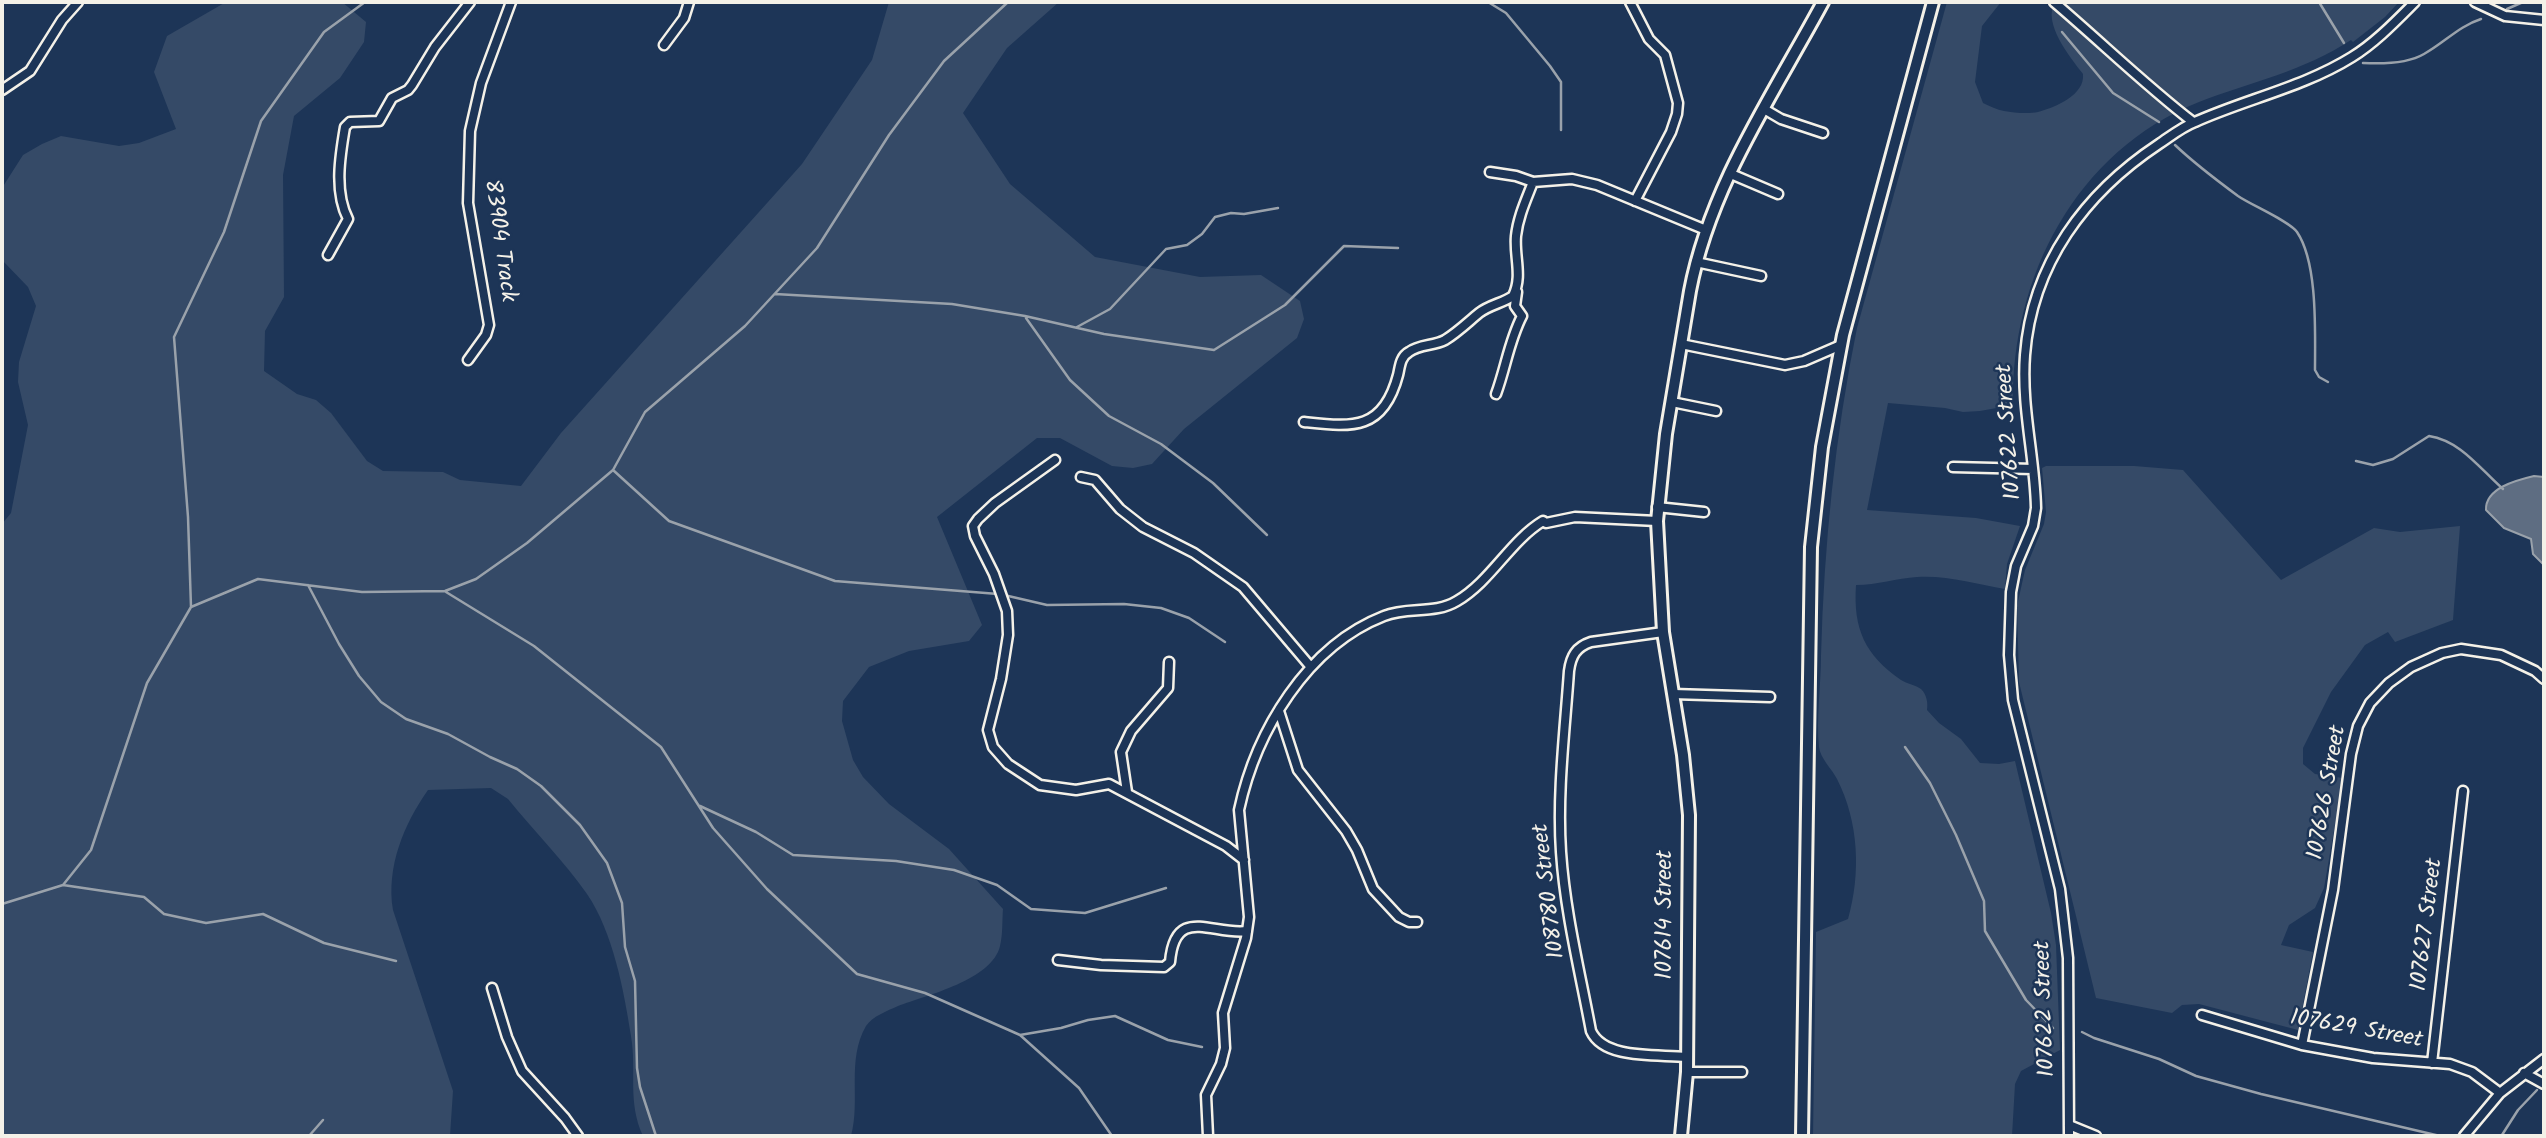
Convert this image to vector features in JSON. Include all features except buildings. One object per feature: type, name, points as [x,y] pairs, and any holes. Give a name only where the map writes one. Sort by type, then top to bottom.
[{"type":"street","points":[[2,90],[30,71],[62,20],[78,2]]},
{"type":"street","points":[[328,255],[348,219],[344,211],[340,174],[345,127],[350,122],[375,122],[382,118],[392,98],[408,90],[435,47],[470,2]]},
{"type":"street","name":"83904 Track","points":[[468,360],[482,341],[489,325],[468,203],[470,131],[481,83],[511,2]]},
{"type":"street","points":[[664,45],[688,12],[688,2]]},
{"type":"street","points":[[1630,2],[1649,39],[1665,55],[1678,103],[1671,132],[1635,201]]},
{"type":"street","name":"107614 Street","points":[[1681,1136],[1687,1072],[1689,814],[1683,755],[1663,632],[1657,507],[1665,434],[1696,262],[1706,230],[1764,109],[1823,2]]},
{"type":"street","points":[[1802,1136],[1811,547],[1822,447],[1842,345],[1933,2]]},
{"type":"street","points":[[2054,2],[2193,122]]},
{"type":"street","name":"107622 Street","points":[[2069,1136],[2068,958],[2060,889],[2013,700],[2009,672],[2012,585],[2016,566],[2033,526],[2036,508],[2026,411],[2025,355],[2031,318],[2048,268],[2078,216],[2111,180],[2193,122],[2292,85],[2351,58],[2415,2]]},
{"type":"street","points":[[2475,2],[2505,16],[2544,20]]},
{"type":"street","points":[[1764,109],[1781,119],[1823,133]]},
{"type":"street","points":[[1490,173],[1516,176],[1532,183],[1556,179],[1579,180],[1706,230]]},
{"type":"street","points":[[1731,174],[1778,194]]},
{"type":"street","points":[[1496,394],[1509,345],[1522,316],[1515,306],[1516,236],[1522,207],[1532,183]]},
{"type":"street","points":[[1696,262],[1761,276]]},
{"type":"street","points":[[1304,422],[1343,427],[1356,425],[1370,418],[1392,393],[1400,363],[1409,351],[1444,340],[1469,324],[1482,311],[1513,296],[1517,287]]},
{"type":"street","points":[[1681,344],[1785,365],[1804,361],[1842,345]]},
{"type":"street","points":[[1672,402],[1716,411]]},
{"type":"street","points":[[1055,460],[995,503],[973,526],[1007,611],[1008,635],[1001,680],[988,730],[989,739],[995,751],[1008,764],[1044,786],[1076,790],[1106,784],[1127,792],[1226,846],[1244,860]]},
{"type":"street","points":[[1953,467],[2033,469]]},
{"type":"street","points":[[1081,477],[1096,480],[1120,509],[1143,527],[1194,553],[1243,587],[1310,666]]},
{"type":"street","points":[[1657,507],[1704,512]]},
{"type":"street","points":[[1208,1136],[1206,1095],[1221,1064],[1225,1048],[1223,1013],[1247,931],[1249,892],[1241,845],[1239,810],[1242,796],[1279,711],[1310,666],[1331,648],[1386,615],[1435,610],[1455,603],[1493,570],[1533,527],[1543,521],[1546,523],[1575,517],[1657,521]]},
{"type":"street","name":"108780 Street","points":[[1663,632],[1591,642],[1580,647],[1573,655],[1569,671],[1560,822],[1561,854],[1572,928],[1591,1031],[1595,1039],[1612,1050],[1686,1057]]},
{"type":"street","name":"107626 Street","points":[[2302,1045],[2333,890],[2351,754],[2358,726],[2370,703],[2389,683],[2411,667],[2442,653],[2461,649],[2501,655],[2535,671],[2544,679]]},
{"type":"street","points":[[1127,792],[1121,752],[1131,731],[1168,688],[1169,663]]},
{"type":"street","points":[[1673,694],[1770,697]]},
{"type":"street","points":[[1279,711],[1298,770],[1346,831],[1373,889],[1399,917],[1409,922],[1417,922]]},
{"type":"street","name":"107627 Street","points":[[2432,1063],[2463,790]]},
{"type":"street","points":[[1058,960],[1164,967],[1170,962],[1175,939],[1190,927],[1208,926],[1238,932],[1247,931]]},
{"type":"street","points":[[492,988],[507,1038],[522,1071],[578,1136]]},
{"type":"street","name":"107629 Street","points":[[2202,1015],[2302,1045],[2373,1058],[2450,1064],[2472,1072],[2500,1093]]},
{"type":"street","points":[[2464,1136],[2500,1093],[2544,1059]]},
{"type":"street","points":[[1687,1072],[1742,1072]]},
{"type":"street","points":[[2524,1073],[2540,1081]]},
{"type":"street","points":[[2069,1125],[2096,1136]]},
{"type":"shaded area","points":[[226,2],[342,2],[366,22],[364,42],[340,78],[294,116],[283,175],[284,297],[265,331],[264,371],[297,394],[316,400],[331,413],[367,461],[383,471],[443,472],[460,480],[521,486],[561,433],[802,164],[872,60],[889,2],[1059,2],[1007,48],[963,113],[1010,184],[1095,257],[1200,277],[1261,275],[1300,301],[1304,319],[1297,338],[1184,429],[1152,464],[1133,468],[1112,466],[1060,438],[1037,438],[937,517],[982,625],[969,641],[909,651],[869,667],[843,701],[842,721],[853,760],[863,777],[889,804],[949,849],[1003,909],[1002,937],[995,958],[972,977],[885,1012],[866,1026],[860,1039],[855,1067],[855,1109],[851,1136],[643,1136],[635,1111],[633,1049],[625,1000],[604,926],[587,894],[569,870],[508,799],[491,788],[428,790],[411,817],[399,847],[392,878],[393,910],[453,1091],[450,1136],[2,1136],[2,524],[11,513],[28,425],[18,382],[19,362],[36,306],[28,287],[2,260],[2,188],[23,155],[61,136],[119,146],[139,143],[176,129],[154,72],[167,36]]},
{"type":"shaded area","points":[[1947,2],[2001,2],[1982,26],[1975,82],[1983,103],[2001,110],[2026,113],[2053,107],[2068,99],[2082,81],[2083,74],[2055,30],[2052,10],[2055,2],[2399,2],[2385,17],[2353,42],[2351,40],[2296,68],[2199,102],[2156,124],[2118,152],[2086,186],[2059,224],[2039,266],[2024,311],[2015,357],[2013,405],[1963,412],[1888,403],[1867,510],[1976,518],[2020,526],[2007,564],[2005,589],[1928,577],[1856,585],[1857,615],[1864,640],[1878,661],[1901,680],[1921,689],[1927,699],[1927,710],[1939,723],[1961,739],[1980,763],[2015,761],[2056,945],[2060,1050],[2021,1071],[2015,1084],[2012,1136],[1813,1136],[1816,932],[1848,919],[1856,866],[1850,813],[1837,779],[1822,755],[1818,736],[1825,573],[1832,491],[1857,328]]},
{"type":"shaded area","points":[[2134,466],[2183,470],[2281,580],[2374,528],[2400,532],[2460,526],[2453,620],[2395,642],[2388,632],[2365,645],[2331,692],[2303,748],[2303,764],[2315,774],[2343,778],[2324,888],[2315,908],[2289,925],[2281,945],[2313,952],[2298,1030],[2199,1004],[2182,1005],[2172,1013],[2096,998],[2019,682],[2017,606],[2025,570],[2044,524],[2046,512],[2042,468]]},
{"type":"shaded area","points":[[2534,476],[2544,477],[2544,565],[2533,554],[2531,539],[2504,528],[2486,510],[2491,496],[2503,486]]},
{"type":"waterway","points":[[191,607],[188,517],[174,337],[224,232],[261,121],[324,32],[365,2]]},
{"type":"waterway","points":[[2,904],[63,885],[91,850],[147,683],[191,607],[258,579],[362,592],[445,591],[476,579],[527,543],[613,470],[645,412],[745,326],[817,248],[889,135],[944,61],[1008,2]]},
{"type":"waterway","points":[[1488,2],[1506,13],[1561,82],[1561,130]]},
{"type":"waterway","points":[[2319,2],[2344,43]]},
{"type":"waterway","points":[[2507,9],[2523,2]]},
{"type":"waterway","points":[[2363,63],[2410,60],[2481,19]]},
{"type":"waterway","points":[[2062,32],[2113,93],[2159,122]]},
{"type":"waterway","points":[[2175,145],[2238,196],[2297,232],[2304,245],[2312,279],[2315,370],[2319,377],[2328,382]]},
{"type":"waterway","points":[[1077,327],[1110,309],[1166,249],[1187,245],[1202,234],[1215,217],[1278,208]]},
{"type":"waterway","points":[[775,294],[952,304],[1025,316],[1104,334],[1214,350],[1285,305],[1344,246],[1398,248]]},
{"type":"waterway","points":[[1026,318],[1070,380],[1109,416],[1161,444],[1213,483],[1267,535]]},
{"type":"waterway","points":[[2356,461],[2373,465],[2393,459],[2429,436],[2460,450],[2503,489]]},
{"type":"waterway","points":[[613,470],[669,521],[835,581],[998,594]]},
{"type":"waterway","points":[[308,585],[339,644],[359,676],[381,702],[406,719],[448,734],[517,769],[541,786],[580,825],[607,863],[622,903],[625,947],[635,981],[637,1068],[640,1087],[656,1136]]},
{"type":"waterway","points":[[446,592],[534,646],[661,747],[713,828],[767,889],[857,974],[925,993],[1020,1035],[1079,1088],[1112,1136]]},
{"type":"waterway","points":[[1004,595],[1047,605],[1124,604],[1161,608],[1189,618],[1225,642]]},
{"type":"waterway","points":[[1905,747],[1930,783],[1956,835],[1984,901],[1985,931],[2026,1000],[2053,1028]]},
{"type":"waterway","points":[[700,806],[756,832],[793,855],[896,861],[954,870],[997,885],[1031,909],[1085,913],[1166,888]]},
{"type":"waterway","points":[[63,885],[144,897],[164,914],[206,923],[263,914],[324,943],[396,961]]},
{"type":"waterway","points":[[1020,1035],[1115,1016],[1168,1040],[1202,1047]]},
{"type":"waterway","points":[[2082,1032],[2159,1059],[2196,1076],[2440,1136]]},
{"type":"waterway","points":[[2446,1136],[2502,1135],[2518,1110],[2537,1090]]},
{"type":"waterway","points":[[309,1136],[323,1120]]}]
